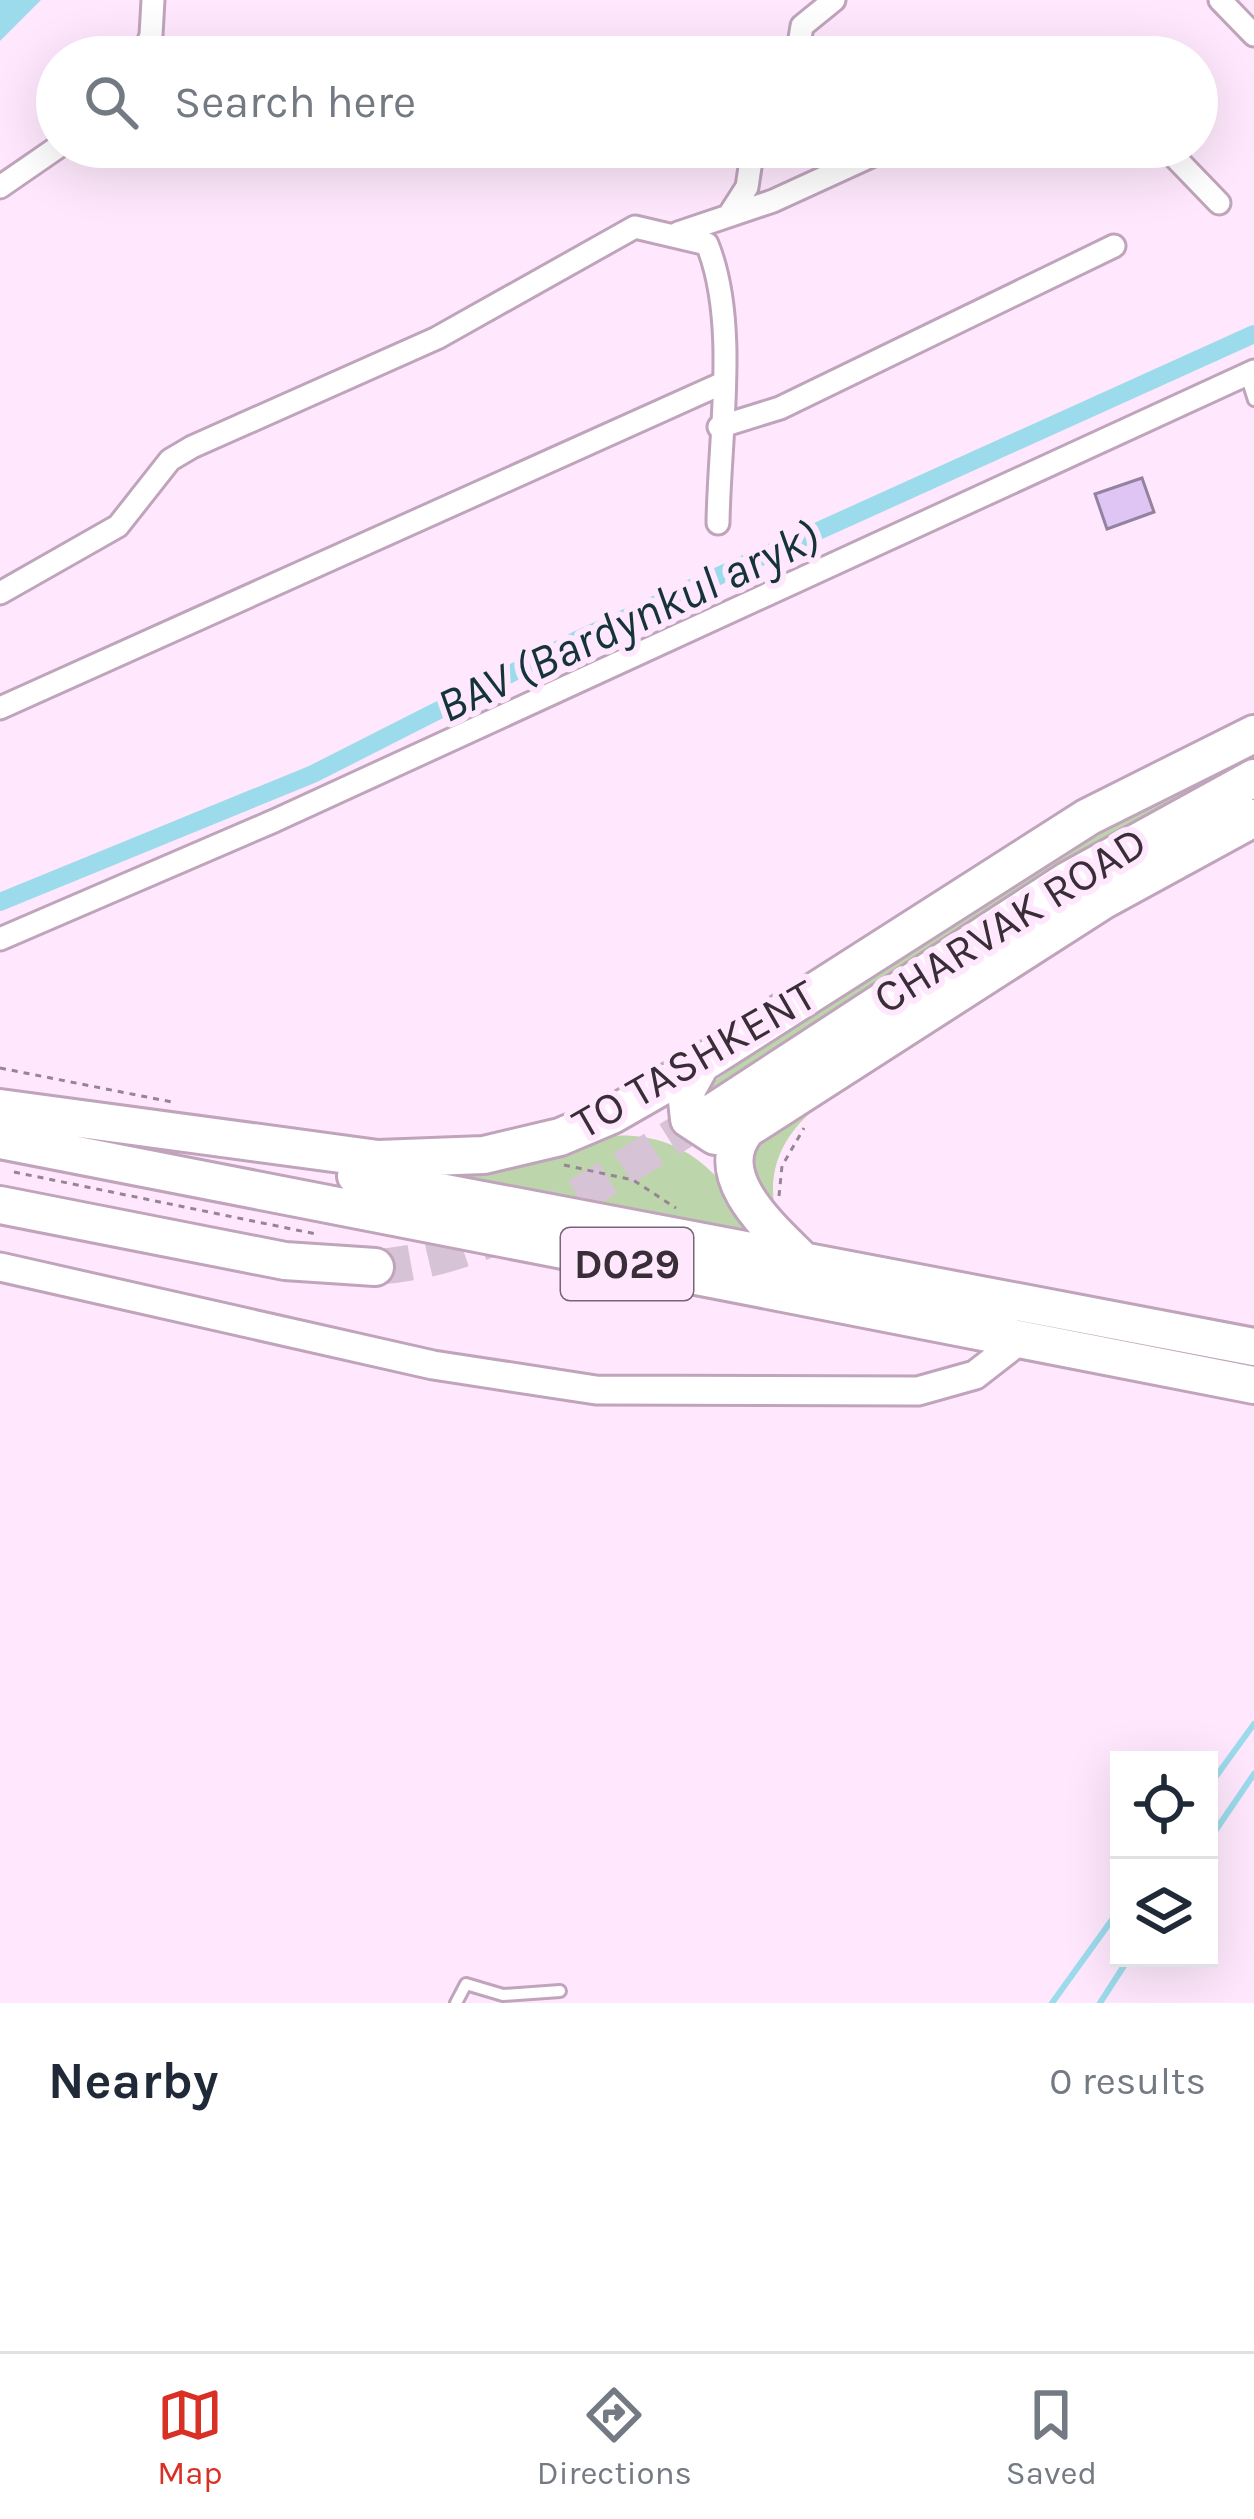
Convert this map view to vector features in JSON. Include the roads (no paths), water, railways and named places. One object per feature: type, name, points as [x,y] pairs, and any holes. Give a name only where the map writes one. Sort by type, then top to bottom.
[{"type":"highway","name":"TO TASHKENT","points":[[0,1108],[378,1159],[484,1155],[546,1141],[612,1115],[701,1064],[1088,817],[1254,734]]},
{"type":"highway","name":"CHARVAK ROAD","points":[[712,1112],[1067,881],[1254,778]]},
{"type":"highway","points":[[701,1064],[686,1091],[689,1119],[716,1136],[746,1130],[1102,901],[1254,818]]},
{"type":"highway","name":"D029","points":[[0,1108],[1254,1347]]},
{"type":"highway","points":[[746,1130],[735,1148],[734,1174],[768,1226],[802,1260]]},
{"type":"highway","name":"D029","points":[[0,1140],[1254,1385]]},
{"type":"highway","points":[[0,1205],[285,1262],[375,1267]]},
{"type":"street","points":[[150,36],[152,0]]},
{"type":"street","points":[[800,36],[802,26],[834,0]]},
{"type":"street","points":[[1220,0],[1254,34]]},
{"type":"street","points":[[0,187],[36,162]]},
{"type":"street","points":[[707,244],[747,187],[750,168]]},
{"type":"street","points":[[678,233],[772,201],[845,168]]},
{"type":"street","points":[[1186,168],[1219,202]]},
{"type":"street","points":[[0,593],[118,526],[161,469],[192,447],[437,338],[624,229],[678,233],[707,244]]},
{"type":"street","points":[[707,244],[721,286],[718,523]]},
{"type":"street","points":[[719,427],[779,408],[1114,246]]},
{"type":"street","points":[[0,939],[274,821],[1250,373]]},
{"type":"street","points":[[0,709],[723,383]]},
{"type":"street","points":[[0,1267],[433,1365],[596,1390],[918,1390],[975,1375],[1019,1340]]},
{"type":"lane","points":[[1250,373],[1254,400]]},
{"type":"lane","points":[[455,2003],[466,1984],[502,1995],[560,1991]]},
{"type":"water","points":[[0,0],[41,0],[0,41]]},
{"type":"waterway","name":"BAV (Bardynkul aryk)","points":[[0,902],[313,774],[577,640],[1254,334]]},
{"type":"waterway","points":[[1218,1774],[1254,1724]]},
{"type":"waterway","points":[[1218,1827],[1254,1774]]},
{"type":"waterway","points":[[1052,2003],[1110,1922]]},
{"type":"waterway","points":[[1100,2003],[1123,1967]]},
{"type":"tunnel","points":[[375,1267],[421,1261],[509,1231],[593,1187],[713,1112]]}]
